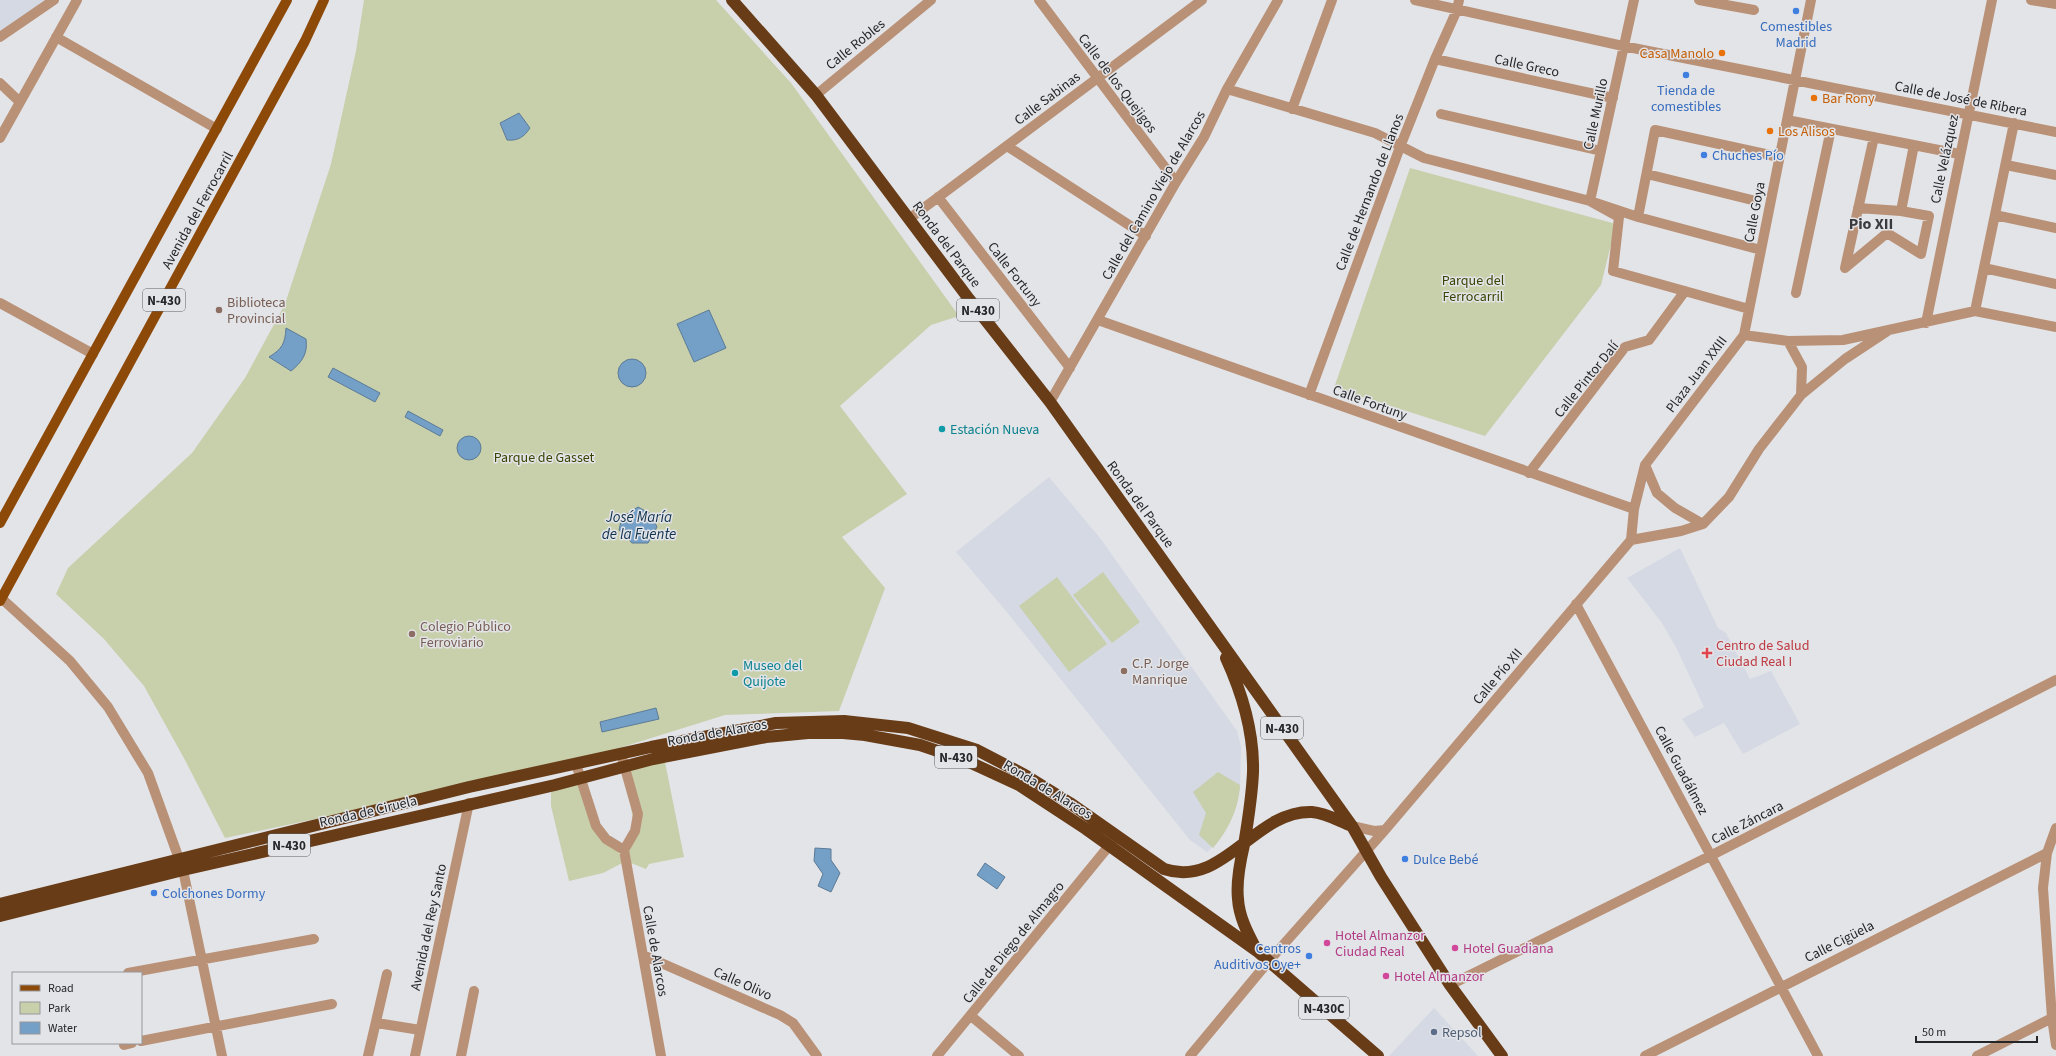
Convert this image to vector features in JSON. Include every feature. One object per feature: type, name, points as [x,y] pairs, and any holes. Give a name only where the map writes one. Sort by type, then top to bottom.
[{"type":"highway","name":"Ronda del Parque","points":[[732,0],[816,94],[909,219],[1050,402],[1352,826],[1381,877],[1450,985],[1502,1056]]},
{"type":"highway","name":"Ronda del Parque","points":[[1213,630],[1234,676],[1249,720],[1253,753],[1253,774],[1244,843],[1237,881],[1238,898],[1246,930],[1257,950]]},
{"type":"highway","name":"Ronda de Alarcos","points":[[600,758],[776,723],[844,722],[908,728],[977,750],[1024,775],[1164,869],[1187,873],[1199,871],[1211,866],[1244,843]]},
{"type":"highway","name":"Ronda de Alarcos","points":[[603,771],[766,737],[808,733],[843,733],[865,735],[920,745],[967,761],[1019,785],[1086,829],[1257,950]]},
{"type":"highway","name":"Ronda de Ciruela","points":[[0,904],[178,858],[469,787],[600,758]]},
{"type":"highway","name":"Ronda de Ciruela","points":[[0,916],[183,870],[580,778],[603,771]]},
{"type":"highway","points":[[1244,843],[1276,822],[1295,814],[1312,812],[1327,815],[1352,826]]},
{"type":"highway","points":[[1257,950],[1268,962]]},
{"type":"highway","name":"N-430C","points":[[1268,962],[1378,1056]]},
{"type":"main road","name":"Avenida del Ferrocarril","points":[[0,523],[287,0]]},
{"type":"main road","name":"Avenida del Ferrocarril","points":[[1,600],[301,48],[324,0]]},
{"type":"street","points":[[0,37],[54,0]]},
{"type":"street","points":[[0,138],[77,0]]},
{"type":"street","name":"Calle Robles","points":[[816,94],[931,0]]},
{"type":"street","name":"Calle de los Quejigos","points":[[1038,0],[1176,182]]},
{"type":"street","name":"Calle Sabinas","points":[[909,219],[1202,0]]},
{"type":"street","name":"Calle del Camino Viejo de Alarcos","points":[[1050,402],[1176,182],[1204,138],[1227,90],[1278,0]]},
{"type":"street","points":[[1292,108],[1332,0]]},
{"type":"street","name":"Calle de José de Ribera","points":[[1415,0],[1623,46],[1796,79],[2056,132]]},
{"type":"street","name":"Calle de Hernando de Llanos","points":[[1309,395],[1400,147],[1435,59],[1457,10],[1459,0]]},
{"type":"street","name":"Calle Murillo","points":[[1590,201],[1634,0]]},
{"type":"street","points":[[1698,0],[1754,10]]},
{"type":"street","name":"Calle Goya","points":[[1744,335],[1811,0]]},
{"type":"street","name":"Calle Velázquez","points":[[1926,323],[1959,154],[1992,0]]},
{"type":"street","points":[[2031,0],[2056,4]]},
{"type":"street","points":[[56,37],[217,129]]},
{"type":"street","name":"Calle Greco","points":[[1435,59],[1613,98]]},
{"type":"street","points":[[0,83],[20,102]]},
{"type":"street","points":[[1227,90],[1374,133],[1424,158],[1590,201],[1638,217],[1761,250]]},
{"type":"street","points":[[1441,114],[1601,151]]},
{"type":"street","points":[[1787,120],[1959,154]]},
{"type":"street","points":[[2014,123],[1975,311],[2056,327]]},
{"type":"street","points":[[1796,293],[1831,129]]},
{"type":"street","points":[[1638,217],[1655,130],[1780,157]]},
{"type":"street","points":[[1858,208],[1901,211],[1929,216],[1921,254],[1888,233],[1845,268],[1858,208],[1874,137]]},
{"type":"street","points":[[1901,211],[1914,145]]},
{"type":"street","points":[[1007,146],[1146,236]]},
{"type":"street","points":[[2006,165],[2056,175]]},
{"type":"street","points":[[1647,174],[1752,200]]},
{"type":"street","name":"Calle Fortuny","points":[[938,197],[1070,368]]},
{"type":"street","points":[[1590,201],[1619,217],[1614,271],[1749,309]]},
{"type":"street","points":[[1995,215],[2056,228]]},
{"type":"street","points":[[1984,268],[2056,284]]},
{"type":"street","name":"Calle Pintor Dalí","points":[[1529,474],[1625,348],[1649,340],[1685,291]]},
{"type":"street","points":[[0,303],[93,354]]},
{"type":"street","name":"Plaza Juan XXIII","points":[[1889,330],[1845,359],[1801,395],[1759,448],[1728,497],[1703,524],[1682,531],[1631,540],[1634,509],[1645,465],[1744,335],[1788,341],[1843,340],[1889,330],[1926,323],[1975,311]]},
{"type":"street","name":"Calle Fortuny","points":[[1098,320],[1529,474],[1634,509]]},
{"type":"street","points":[[1788,341],[1802,367],[1801,395]]},
{"type":"street","points":[[1645,465],[1657,493],[1675,508],[1703,524]]},
{"type":"street","name":"Calle Pío XII","points":[[1190,1056],[1268,962],[1367,851],[1631,540]]},
{"type":"street","points":[[1,600],[70,661],[108,707],[148,773],[183,870],[222,1056]]},
{"type":"street","name":"Calle Guadálmez","points":[[1576,604],[1818,1056]]},
{"type":"street","name":"Calle Záncara","points":[[1450,985],[1712,856],[2056,680]]},
{"type":"street","points":[[576,764],[596,826],[606,839],[624,850],[635,831],[638,814],[621,754]]},
{"type":"street","name":"Avenida del Rey Santo","points":[[414,1056],[469,803]]},
{"type":"street","points":[[1352,826],[1374,831],[1385,830]]},
{"type":"street","points":[[2056,828],[2047,853],[2043,888],[2052,1018],[2056,1045]]},
{"type":"street","name":"Calle de Diego de Almagro","points":[[937,1056],[1117,836]]},
{"type":"street","name":"Calle de Alarcos","points":[[624,850],[661,1056]]},
{"type":"street","name":"Calle Cigüela","points":[[1646,1056],[1780,986],[2047,853]]},
{"type":"street","points":[[133,972],[201,958],[314,939]]},
{"type":"street","name":"Calle Olivo","points":[[643,955],[780,1015],[793,1023],[818,1056]]},
{"type":"street","points":[[368,1056],[377,1023],[387,974]]},
{"type":"street","points":[[461,1056],[474,991]]},
{"type":"street","points":[[142,1041],[332,1004]]},
{"type":"street","points":[[971,1016],[1019,1056]]},
{"type":"street","points":[[1977,1056],[2052,1018]]},
{"type":"street","points":[[377,1023],[420,1030]]},
{"type":"shaded area","points":[[0,0],[54,0],[0,37]]},
{"type":"shaded area","name":"C.P. Jorge Manrique","points":[[1049,477],[1100,538],[1237,731],[1241,747],[1240,790],[1234,813],[1217,843],[1207,852],[1190,840],[1006,611],[956,552]]},
{"type":"shaded area","name":"Centro de Salud Ciudad Real I","points":[[1680,548],[1718,628],[1726,633],[1750,679],[1771,671],[1800,724],[1743,754],[1724,723],[1695,737],[1682,719],[1704,707],[1677,649],[1662,623],[1627,578]]},
{"type":"shaded area","name":"Repsol","points":[[1434,1008],[1478,1056],[1389,1056]]},
{"type":"green space","name":"Parque de Gasset","points":[[364,0],[716,0],[791,83],[959,316],[931,325],[840,406],[907,494],[842,537],[885,588],[839,711],[725,715],[552,769],[225,838],[185,760],[144,686],[104,639],[56,594],[68,568],[192,453],[245,378],[285,304],[331,164],[356,51]]},
{"type":"green space","name":"Parque del Ferrocarril","points":[[1410,168],[1616,224],[1601,285],[1485,436],[1334,388]]},
{"type":"green space","points":[[1103,572],[1140,622],[1112,643],[1073,595]]},
{"type":"green space","points":[[1057,577],[1107,644],[1069,672],[1019,606]]},
{"type":"green space","points":[[664,757],[684,857],[649,864],[646,869],[626,861],[635,831],[624,766]]},
{"type":"green space","points":[[1218,772],[1240,785],[1232,819],[1213,848],[1199,835],[1206,813],[1193,792]]},
{"type":"green space","points":[[580,779],[606,839],[626,861],[603,873],[569,881],[551,806],[551,793],[555,785]]},
{"type":"water","points":[[519,113],[530,128],[520,138],[507,140],[500,123]]},
{"type":"water","points":[[709,310],[726,348],[694,362],[677,324]]},
{"type":"water","points":[[286,328],[306,339],[305,353],[298,364],[291,371],[269,357],[282,346]]},
{"type":"water","points":[[632,359],[642,363],[646,373],[642,383],[632,387],[622,383],[618,373],[622,363]]},
{"type":"water","points":[[333,368],[380,393],[375,402],[328,377]]},
{"type":"water","points":[[408,411],[443,430],[440,436],[405,417]]},
{"type":"water","points":[[469,436],[474,437],[480,443],[480,453],[474,459],[469,460],[464,459],[458,453],[457,448],[458,443],[464,437]]},
{"type":"water","name":"José María de la Fuente","points":[[638,507],[651,514],[657,527],[648,543],[632,543],[619,530],[622,517]]},
{"type":"water","points":[[656,708],[659,719],[602,732],[600,722]]},
{"type":"water","points":[[815,848],[831,849],[831,860],[840,873],[831,892],[818,886],[823,874],[814,861]]},
{"type":"water","points":[[985,863],[1005,877],[997,889],[977,875]]},
{"type":"place","name":"Comestibles Madrid","points":[[1796,11]]},
{"type":"place","name":"Casa Manolo","points":[[1722,53]]},
{"type":"place","name":"Tienda de comestibles","points":[[1686,75]]},
{"type":"place","name":"Bar Rony","points":[[1814,98]]},
{"type":"place","name":"Los Alisos","points":[[1770,131]]},
{"type":"place","name":"Chuches Pío","points":[[1704,155]]},
{"type":"place","name":"Biblioteca Provincial","points":[[219,310]]},
{"type":"place","name":"Estación Nueva","points":[[942,429]]},
{"type":"place","name":"Colegio Público Ferroviario","points":[[412,634]]},
{"type":"place","name":"Centro de Salud Ciudad Real I","points":[[1707,653]]},
{"type":"place","name":"C.P. Jorge Manrique","points":[[1124,671]]},
{"type":"place","name":"Museo del Quijote","points":[[735,673]]},
{"type":"place","name":"Dulce Bebé","points":[[1405,859]]},
{"type":"place","name":"Colchones Dormy","points":[[154,893]]},
{"type":"place","name":"Hotel Almanzor Ciudad Real","points":[[1327,943]]},
{"type":"place","name":"Hotel Guadiana","points":[[1455,948]]},
{"type":"place","name":"Centros Auditivos Oye+","points":[[1309,956]]},
{"type":"place","name":"Hotel Almanzor","points":[[1386,976]]},
{"type":"place","name":"Repsol","points":[[1434,1032]]},
{"type":"district","name":"Pio XII","points":[[1871,223]]}]
